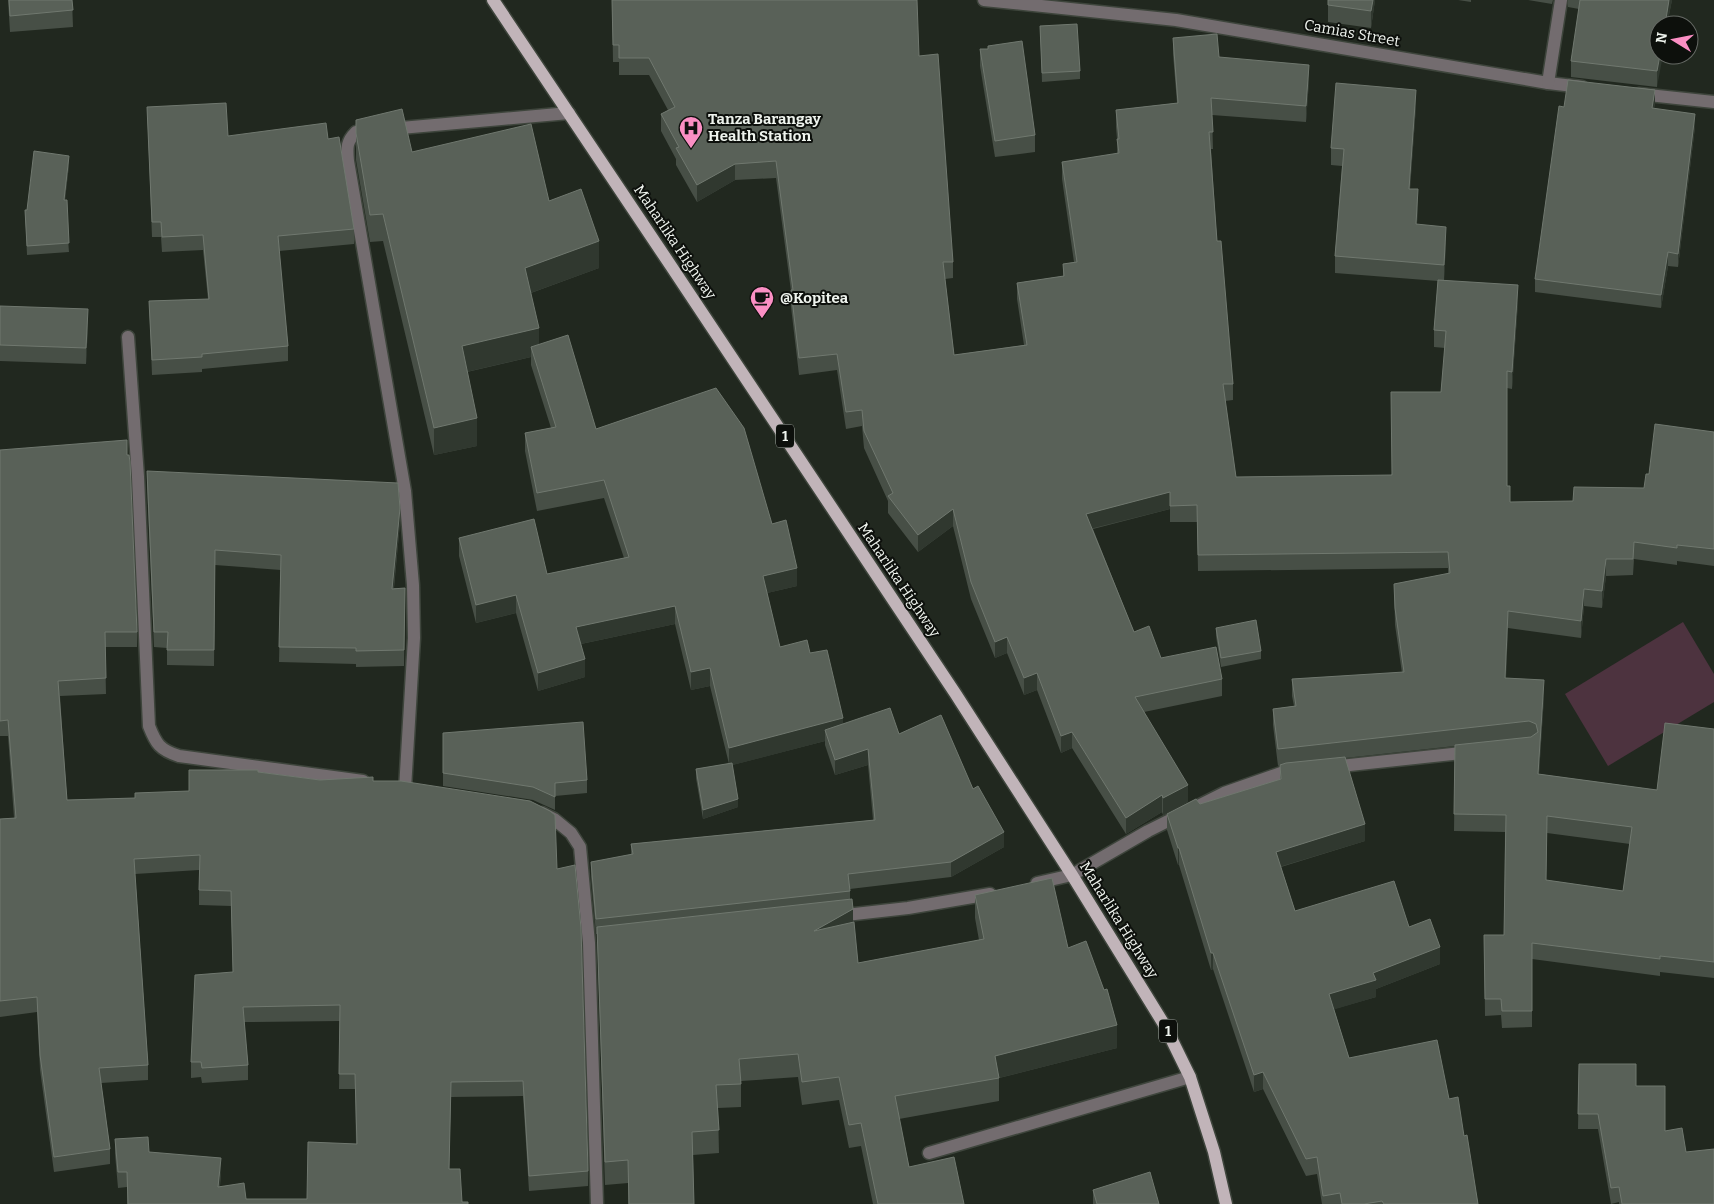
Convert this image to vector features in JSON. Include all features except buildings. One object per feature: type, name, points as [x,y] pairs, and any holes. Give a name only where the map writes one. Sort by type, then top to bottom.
[{"type":"main road","name":"Maharlika Highway","points":[[493,0],[938,669],[1072,875],[1165,1026],[1190,1077],[1214,1152],[1226,1204]]},
{"type":"street","name":"Camias Street","points":[[984,0],[1176,20],[1548,83],[1596,89]]},
{"type":"street","points":[[1548,83],[1561,0]]},
{"type":"street","points":[[1626,92],[1714,102]]},
{"type":"street","points":[[405,789],[414,638],[413,585],[400,490],[348,161],[349,139],[356,132],[569,113]]},
{"type":"street","points":[[128,337],[143,477],[149,726],[155,740],[166,752],[179,756],[346,778],[375,784]]},
{"type":"street","points":[[1323,768],[1481,751]]},
{"type":"street","points":[[1027,885],[1072,875],[1148,831],[1224,793],[1284,772],[1304,770]]},
{"type":"street","points":[[532,808],[554,819],[572,833],[580,847],[593,942],[597,1204]]},
{"type":"street","points":[[821,917],[908,908],[1000,891]]},
{"type":"street","points":[[929,1154],[1190,1077]]},
{"type":"shaded area","points":[[1683,622],[1714,674],[1714,702],[1608,766],[1565,694]]},
{"type":"place","name":"Tanza Barangay Health Station","points":[[691,149]]},
{"type":"place","name":"@Kopitea","points":[[762,319]]}]
